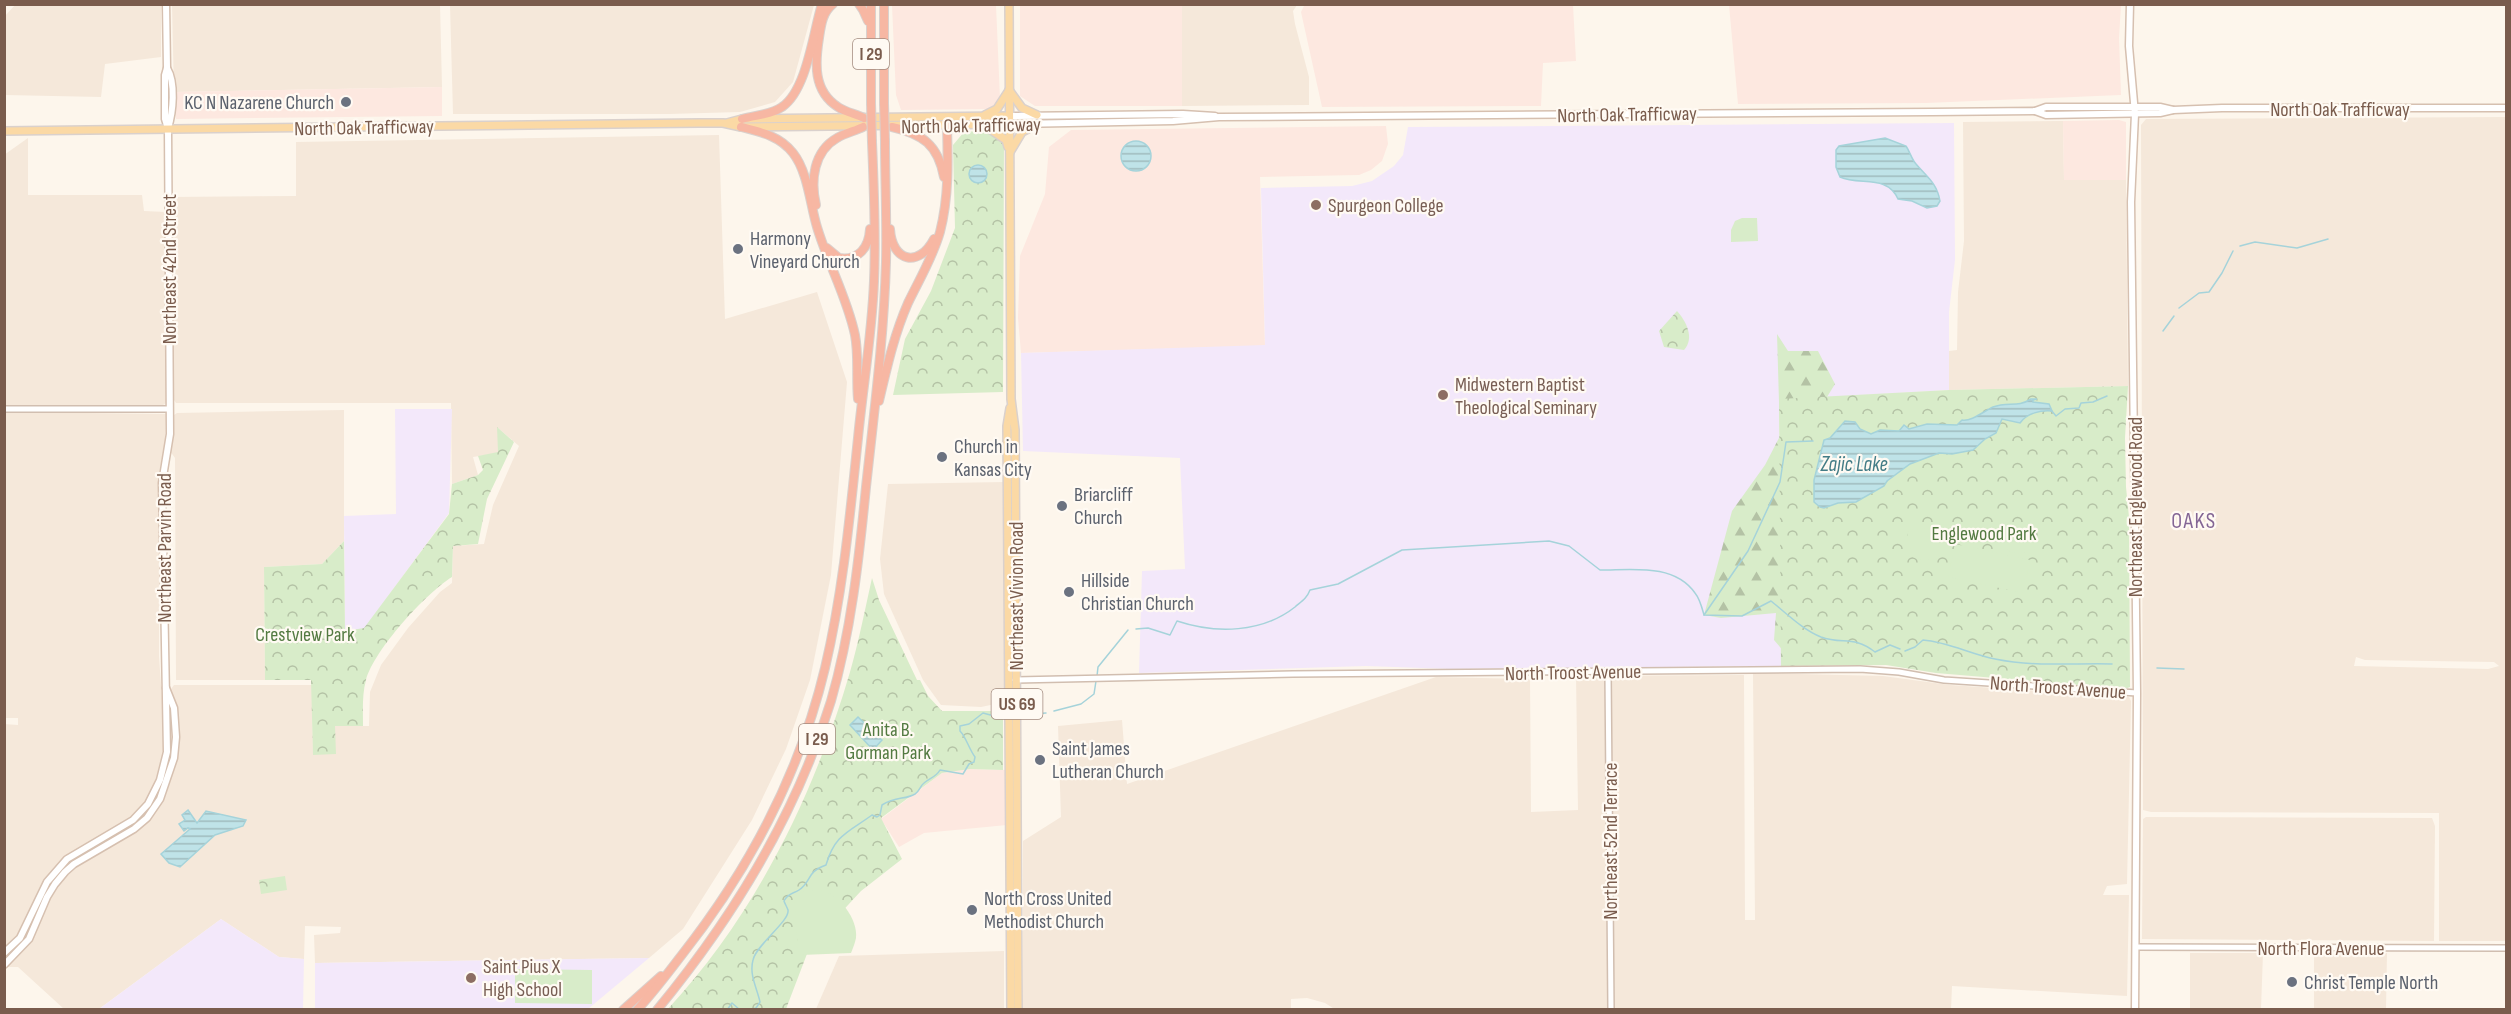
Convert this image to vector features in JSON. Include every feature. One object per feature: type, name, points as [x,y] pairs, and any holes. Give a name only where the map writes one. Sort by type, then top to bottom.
[{"type":"highway","points":[[742,123],[775,111],[792,97],[801,80],[822,4]]},
{"type":"highway","points":[[834,4],[825,13],[821,23],[816,75],[829,99],[838,107],[864,117]]},
{"type":"highway","points":[[859,4],[866,14],[871,36]]},
{"type":"highway","name":"I 29","points":[[637,1010],[714,914],[742,868],[765,826],[803,742],[823,676],[840,592],[874,281],[871,4]]},
{"type":"highway","name":"I 29","points":[[657,1010],[702,951],[749,882],[796,791],[827,711],[847,633],[863,522],[873,428],[886,263],[884,4]]},
{"type":"highway","points":[[742,123],[779,140],[794,154],[801,167],[817,227],[842,290],[855,334],[860,413]]},
{"type":"highway","points":[[873,428],[894,339],[908,304],[933,254],[940,232],[948,186],[947,126]]},
{"type":"highway","points":[[863,127],[840,136],[826,146],[815,168],[814,199],[827,248],[836,257],[851,258],[867,245],[874,194]]},
{"type":"highway","points":[[885,206],[895,250],[903,256],[914,258],[923,254],[935,239],[943,194],[942,166],[937,152],[928,142],[912,131],[892,127]]},
{"type":"highway","points":[[623,1010],[675,963]]},
{"type":"main road","name":"Northeast 42nd Street","points":[[166,4],[165,118],[168,129],[169,409]]},
{"type":"main road","name":"Northeast Vivion Road","points":[[1009,4],[1011,399],[1007,426],[1018,1010]]},
{"type":"main road","name":"Northeast Englewood Road","points":[[2130,4],[2129,46],[2134,110],[2131,202],[2137,693],[2135,1010]]},
{"type":"main road","points":[[983,116],[997,109],[1009,90],[1022,108],[1037,115]]},
{"type":"main road","name":"North Oak Trafficway","points":[[4,131],[723,123],[911,127],[1173,121],[1219,117],[2035,111],[2046,107],[2134,110],[2160,107],[2173,110],[2506,108]]},
{"type":"main road","name":"North Oak Trafficway","points":[[742,123],[864,117],[1204,114],[1219,117]]},
{"type":"main road","points":[[911,127],[923,122],[992,121],[1009,116]]},
{"type":"main road","points":[[1010,152],[1022,132],[1037,124]]},
{"type":"main road","points":[[983,125],[994,129],[1006,140],[1010,152]]},
{"type":"main road","name":"Northeast Parvin Road","points":[[4,953],[20,938],[44,895],[74,864],[134,829],[147,818],[160,799],[174,758],[176,737],[174,708],[165,687],[162,483],[169,444],[169,409]]},
{"type":"main road","name":"Northeast Vivion Road","points":[[1011,1010],[1012,681]]},
{"type":"main road","name":"Northeast Parvin Road","points":[[4,965],[29,939],[44,895]]},
{"type":"main road","points":[[1010,947],[1018,956]]},
{"type":"street","points":[[4,409],[169,409]]},
{"type":"street","name":"North Troost Avenue","points":[[1012,681],[1860,669],[1899,672],[1944,680],[2137,693]]},
{"type":"street","name":"Northeast 52nd Terrace","points":[[1608,672],[1611,1010]]},
{"type":"street","name":"North Flora Avenue","points":[[2136,947],[2506,948]]},
{"type":"shaded area","points":[[16,4],[161,5],[161,57],[105,64],[101,97],[5,95],[5,16]]},
{"type":"shaded area","points":[[450,4],[814,5],[793,82],[775,102],[740,112],[453,114]]},
{"type":"shaded area","points":[[1305,4],[1573,5],[1576,61],[1543,63],[1541,106],[1322,107],[1301,12]]},
{"type":"shaded area","points":[[172,5],[440,5],[442,87],[174,92]]},
{"type":"shaded area","points":[[892,5],[996,5],[1000,99],[991,109],[901,110],[896,95]]},
{"type":"shaded area","points":[[1020,5],[1182,5],[1182,106],[1035,106],[1020,96]]},
{"type":"shaded area","points":[[1182,5],[1297,5],[1293,11],[1309,77],[1309,105],[1182,106]]},
{"type":"shaded area","points":[[1729,5],[2121,5],[2119,38],[2121,95],[1926,103],[1738,104]]},
{"type":"shaded area","points":[[442,87],[442,116],[176,119],[174,92]]},
{"type":"shaded area","points":[[2506,117],[2506,941],[2439,941],[2439,813],[2151,812],[2143,810],[2141,125],[2146,119]],"holes":[[[2356,657],[2365,660],[2494,662],[2499,666],[2488,669],[2354,666]]]},
{"type":"shaded area","points":[[2119,120],[2126,122],[2126,180],[2064,180],[2063,121]]},
{"type":"shaded area","points":[[2063,121],[2064,180],[2126,180],[2128,386],[1949,390],[1949,351],[1957,350],[1958,292],[1964,241],[1963,122]]},
{"type":"shaded area","name":"Midwestern Baptist Theological Seminary","points":[[1954,123],[1955,260],[1949,312],[1949,390],[1779,400],[1781,666],[1451,669],[1366,666],[1139,673],[1142,571],[1185,569],[1180,458],[1023,451],[1021,353],[1265,345],[1261,188],[1352,186],[1372,181],[1394,166],[1403,155],[1408,127]]},
{"type":"shaded area","points":[[1386,126],[1388,144],[1382,161],[1371,170],[1359,175],[1260,177],[1265,346],[1021,353],[1018,318],[1020,256],[1045,194],[1049,147],[1071,130]]},
{"type":"shaded area","points":[[719,135],[725,319],[817,292],[847,382],[831,575],[810,680],[786,749],[752,820],[683,929],[649,958],[315,963],[314,935],[340,933],[341,927],[305,926],[304,959],[279,957],[221,919],[99,1009],[64,1009],[18,967],[5,967],[4,724],[18,725],[18,718],[4,718],[5,412],[166,414],[165,443],[159,473],[159,656],[163,715],[177,715],[171,689],[174,685],[312,685],[313,754],[334,726],[369,726],[370,692],[381,665],[408,628],[440,592],[452,583],[453,546],[484,544],[493,505],[519,446],[498,428],[498,453],[473,457],[478,475],[452,484],[451,403],[176,403],[172,397],[171,197],[296,196],[296,142]]},
{"type":"shaded area","points":[[28,138],[28,195],[142,195],[144,211],[166,212],[166,403],[163,405],[5,405],[4,155]]},
{"type":"shaded area","points":[[395,409],[452,409],[449,513],[364,629],[345,632],[344,516],[396,514]]},
{"type":"shaded area","points":[[344,410],[344,541],[322,564],[264,567],[265,680],[176,680],[175,458],[170,451],[174,415],[177,413]]},
{"type":"shaded area","points":[[1004,482],[1005,702],[981,707],[941,705],[923,680],[884,594],[880,559],[888,484]]},
{"type":"shaded area","points":[[1753,673],[1883,676],[1950,685],[2129,697],[2131,701],[2127,884],[2107,886],[2103,895],[2129,895],[2127,996],[1952,986],[1951,1010],[1336,1010],[1325,1003],[1307,998],[1291,999],[1291,1010],[1023,1009],[1023,841],[1061,817],[1058,726],[1122,720],[1127,784],[1436,677],[1530,679],[1531,812],[1578,810],[1576,676],[1744,675],[1745,920],[1755,920]]},
{"type":"shaded area","points":[[970,769],[1007,770],[1007,825],[924,833],[899,847],[881,819],[942,773]]},
{"type":"shaded area","points":[[2146,817],[2432,818],[2435,826],[2434,941],[2142,939],[2143,819]]},
{"type":"shaded area","points":[[221,919],[279,957],[304,959],[303,1009],[99,1009]]},
{"type":"shaded area","points":[[1004,951],[1004,1009],[816,1009],[839,956]]},
{"type":"shaded area","points":[[2314,952],[2387,953],[2386,1009],[2314,1009]]},
{"type":"shaded area","points":[[2190,953],[2263,953],[2261,1009],[2190,1009]]},
{"type":"shaded area","name":"Saint Pius X High School","points":[[649,958],[588,1009],[315,1010],[315,963]]},
{"type":"green space","points":[[991,130],[1004,140],[1003,392],[893,395],[905,339],[931,291],[955,228],[953,145],[964,132]]},
{"type":"green space","points":[[1742,218],[1757,218],[1758,241],[1731,242],[1731,230],[1735,221]]},
{"type":"green space","points":[[1677,311],[1689,335],[1684,350],[1664,347],[1659,331]]},
{"type":"green space","points":[[1777,334],[1788,351],[1818,351],[1835,384],[1808,428],[1786,654],[1774,640],[1776,613],[1721,618],[1704,615],[1732,511],[1765,465],[1780,436]]},
{"type":"green space","name":"Englewood Park","points":[[2128,386],[2125,438],[2129,517],[2130,687],[2125,689],[1936,673],[1886,665],[1781,666],[1779,399],[1949,390]]},
{"type":"green space","name":"Crestview Park","points":[[497,427],[514,442],[487,499],[478,544],[453,546],[452,577],[415,609],[379,654],[366,680],[363,726],[335,726],[336,754],[313,755],[311,680],[265,680],[264,567],[322,564],[344,541],[345,631],[364,628],[449,514],[452,484],[478,475],[483,470],[478,456],[498,452]]},
{"type":"green space","points":[[2031,522],[2034,525],[2032,549],[2018,553],[2010,552],[2003,547],[2003,530],[2006,525]]},
{"type":"green space","points":[[1933,528],[1939,541],[1937,553],[1933,558],[1927,560],[1913,557],[1907,533],[1909,530]]},
{"type":"green space","points":[[1955,544],[2030,560],[2023,593],[1948,577]]},
{"type":"green space","name":"Anita B. Gorman Park","points":[[872,578],[879,600],[917,680],[920,680],[928,696],[942,711],[1003,711],[1003,770],[970,769],[942,773],[881,818],[902,859],[861,891],[810,946],[786,1009],[667,1010],[699,973],[755,893],[800,808],[819,763],[850,672]]},
{"type":"green space","points":[[285,876],[287,890],[261,894],[259,880]]},
{"type":"green space","points":[[821,890],[828,892],[841,902],[851,916],[856,938],[851,953],[801,955],[798,953],[794,893]]},
{"type":"green space","points":[[515,969],[592,970],[592,1004],[515,1003]]},
{"type":"water","points":[[1885,138],[1906,146],[1915,162],[1937,189],[1940,201],[1937,206],[1927,208],[1912,201],[1898,199],[1893,191],[1880,183],[1840,177],[1836,167],[1836,150],[1839,146]]},
{"type":"water","points":[[1136,141],[1147,145],[1151,156],[1147,167],[1136,171],[1125,167],[1121,156],[1125,145]]},
{"type":"water","points":[[978,165],[984,168],[987,174],[984,180],[978,183],[972,180],[969,174],[972,168]]},
{"type":"water","name":"Zajic Lake","points":[[2037,399],[2033,402],[2049,404],[2052,411],[2034,413],[2020,423],[2002,419],[1996,433],[1973,450],[1952,454],[1939,453],[1910,464],[1887,481],[1884,486],[1856,502],[1838,503],[1824,508],[1814,502],[1814,480],[1824,440],[1830,438],[1845,421],[1855,422],[1860,429],[1871,434],[1880,430],[1899,431],[1904,425],[1909,429],[1927,424],[1957,425],[1962,420],[1973,418],[1993,407],[2026,402]]},
{"type":"water","points":[[858,717],[882,740],[873,750],[850,725]]},
{"type":"water","points":[[188,810],[197,823],[206,811],[246,820],[243,826],[215,835],[180,867],[169,863],[161,854],[190,829],[184,831],[179,824],[185,820],[182,815]]},
{"type":"waterway","points":[[2240,246],[2255,242],[2297,248],[2328,239]]},
{"type":"waterway","points":[[2179,308],[2199,293],[2209,292],[2233,251]]},
{"type":"waterway","points":[[2163,331],[2174,316]]},
{"type":"waterway","points":[[2051,410],[2056,416],[2065,409],[2079,408],[2081,403],[2093,402],[2107,396]]},
{"type":"waterway","points":[[1704,615],[1748,551],[1780,482],[1786,442],[1813,441]]},
{"type":"waterway","points":[[1136,629],[1148,628],[1170,635],[1177,621],[1223,629],[1238,629],[1268,622],[1295,607],[1310,590],[1338,584],[1402,550],[1549,541],[1569,546],[1600,570],[1652,570],[1676,577],[1686,583],[1695,593],[1704,615],[1742,616],[1771,601],[1801,626],[1821,637],[1854,642],[1875,652],[1890,645],[1900,649]]},
{"type":"waterway","points":[[1097,676],[1098,667],[1128,630]]},
{"type":"waterway","points":[[1905,651],[1915,647],[1923,640],[2010,661],[2039,664],[2112,664]]},
{"type":"waterway","points":[[2157,668],[2184,669]]},
{"type":"waterway","points":[[1054,711],[1081,704],[1094,694],[1096,681]]},
{"type":"waterway","points":[[751,1010],[756,1008],[760,1002],[753,976],[753,960],[760,947],[787,915],[788,910],[784,901],[787,896],[803,887],[815,871],[826,865],[838,840],[872,815],[877,817],[880,815],[882,805],[915,794],[940,770],[963,774],[969,764],[974,762],[975,757],[960,731],[960,726],[969,724],[983,713],[994,716],[1005,715]]},
{"type":"waterway","points":[[1020,715],[1046,713]]},
{"type":"waterway","points":[[727,1010],[732,1003],[740,1010]]},
{"type":"place","name":"KC N Nazarene Church","points":[[346,102]]},
{"type":"place","name":"Spurgeon College","points":[[1316,205]]},
{"type":"place","name":"Harmony Vineyard Church","points":[[738,249]]},
{"type":"place","name":"Midwestern Baptist Theological Seminary","points":[[1443,395]]},
{"type":"place","name":"Church in Kansas City","points":[[942,457]]},
{"type":"place","name":"Briarcliff Church","points":[[1062,506]]},
{"type":"place","name":"Hillside Christian Church","points":[[1069,592]]},
{"type":"place","name":"Saint James Lutheran Church","points":[[1040,760]]},
{"type":"place","name":"North Cross United Methodist Church","points":[[972,910]]},
{"type":"place","name":"Saint Pius X High School","points":[[471,978]]},
{"type":"place","name":"Christ Temple North","points":[[2292,982]]},
{"type":"district","name":"OAKS","points":[[2194,520]]}]
